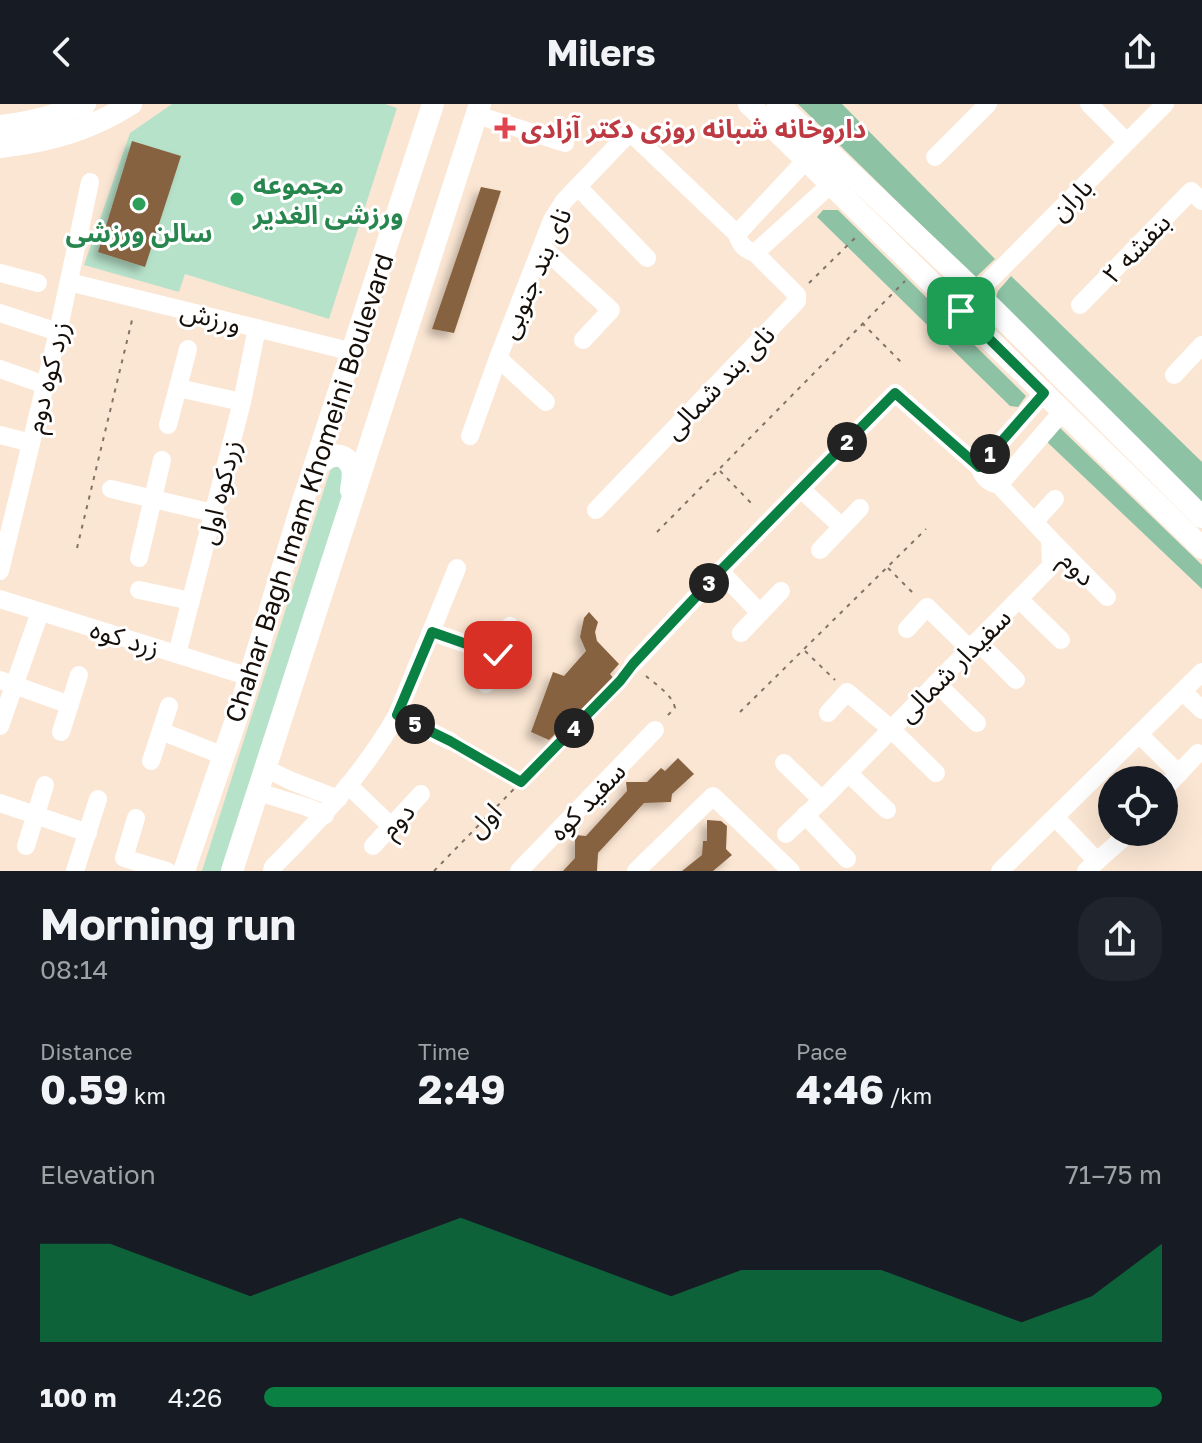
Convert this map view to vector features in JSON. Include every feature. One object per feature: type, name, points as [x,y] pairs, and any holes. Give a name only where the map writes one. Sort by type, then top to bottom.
[{"type":"main road","points":[[0,126],[61,114],[85,104]]},
{"type":"main road","points":[[0,147],[68,135],[109,118],[131,104]]},
{"type":"main road","name":"Chahar Bagh Imam Khomeini Boulevard","points":[[184,871],[250,677],[302,504],[433,104]]},
{"type":"main road","points":[[749,104],[1202,548]]},
{"type":"main road","points":[[778,104],[977,293],[1201,514]]},
{"type":"main road","name":"Chahar Bagh Imam Khomeini Boulevard","points":[[232,871],[478,109]]},
{"type":"main road","points":[[340,389],[331,430],[342,445],[356,445],[364,440],[384,405]]},
{"type":"main road","points":[[302,504],[317,465],[334,455],[347,459],[352,465],[349,507]]},
{"type":"street","points":[[935,157],[988,104]]},
{"type":"street","points":[[1089,104],[1127,142]]},
{"type":"street","name":"باران","points":[[977,293],[1165,104]]},
{"type":"street","points":[[478,109],[565,143]]},
{"type":"street","name":"نای بند جنوبی","points":[[470,436],[552,220],[564,201],[630,132],[737,234]]},
{"type":"street","points":[[797,295],[755,253],[740,244],[737,234],[806,160]]},
{"type":"street","name":"زرد کوه دوم","points":[[0,571],[5,529],[31,443],[90,182]]},
{"type":"street","points":[[755,253],[831,184]]},
{"type":"street","points":[[578,187],[647,258]]},
{"type":"street","name":"بنفشه ۲","points":[[1080,305],[1197,196]]},
{"type":"street","points":[[542,247],[611,310],[583,340]]},
{"type":"street","points":[[0,273],[38,283]]},
{"type":"street","name":"ورزش","points":[[69,282],[353,352]]},
{"type":"street","name":"نای بند شمالی","points":[[596,510],[797,301],[797,295]]},
{"type":"street","points":[[0,313],[58,332]]},
{"type":"street","name":"زردکوه اول","points":[[177,654],[242,402],[257,328]]},
{"type":"street","points":[[1174,375],[1202,345]]},
{"type":"street","points":[[168,425],[188,349]]},
{"type":"street","points":[[498,358],[546,402]]},
{"type":"street","points":[[0,369],[45,385]]},
{"type":"street","points":[[178,388],[242,402]]},
{"type":"street","points":[[633,664],[895,393],[979,467],[983,477],[991,484],[999,485],[1050,539]]},
{"type":"street","points":[[979,467],[1044,393]]},
{"type":"street","points":[[999,485],[1063,411]]},
{"type":"street","points":[[0,435],[31,443]]},
{"type":"street","points":[[139,558],[162,460]]},
{"type":"street","points":[[111,489],[213,513]]},
{"type":"street","points":[[801,489],[842,527]]},
{"type":"street","points":[[1034,522],[1055,499]]},
{"type":"street","points":[[820,550],[860,508]]},
{"type":"street","name":"دوم","points":[[1050,539],[1107,597]]},
{"type":"street","name":"سفیدار شمالی","points":[[786,834],[1051,566],[1050,539]]},
{"type":"street","points":[[272,870],[325,815],[387,733],[457,568]]},
{"type":"street","points":[[720,571],[760,613]]},
{"type":"street","points":[[139,590],[191,601]]},
{"type":"street","points":[[741,633],[781,591]]},
{"type":"street","name":"زرد کوه","points":[[0,599],[250,677]]},
{"type":"street","points":[[1019,599],[1061,640]]},
{"type":"street","points":[[907,629],[927,607],[1016,680]]},
{"type":"street","points":[[0,726],[7,682],[40,612]]},
{"type":"street","points":[[486,684],[510,626]]},
{"type":"street","points":[[432,632],[498,655]]},
{"type":"street","points":[[1000,871],[1202,672]]},
{"type":"street","points":[[61,732],[79,675]]},
{"type":"street","points":[[7,682],[70,705]]},
{"type":"street","points":[[936,683],[977,723]]},
{"type":"street","points":[[828,713],[847,692],[936,773]]},
{"type":"street","points":[[1183,692],[1202,710]]},
{"type":"street","points":[[151,761],[169,706]]},
{"type":"street","points":[[397,715],[450,741]]},
{"type":"street","name":"سفید کوه","points":[[519,871],[655,730]]},
{"type":"street","points":[[161,731],[224,756]]},
{"type":"street","points":[[1139,734],[1179,774],[1198,753]]},
{"type":"street","points":[[784,763],[822,800]]},
{"type":"street","points":[[265,768],[289,780],[343,792],[392,827]]},
{"type":"street","points":[[848,773],[887,810]]},
{"type":"street","points":[[26,846],[45,785]]},
{"type":"street","points":[[258,792],[325,815]]},
{"type":"street","name":"دوم","points":[[373,846],[421,794]]},
{"type":"street","points":[[636,871],[713,796],[791,871]]},
{"type":"street","points":[[75,871],[98,799]]},
{"type":"street","points":[[0,803],[88,833]]},
{"type":"street","points":[[805,815],[847,859]]},
{"type":"street","points":[[1055,817],[1092,866],[1114,846]]},
{"type":"street","points":[[136,818],[124,858],[167,871]]},
{"type":"path","points":[[797,295],[871,223]]},
{"type":"path","points":[[657,532],[917,269]]},
{"type":"path","points":[[77,548],[138,298]]},
{"type":"path","points":[[862,323],[903,364]]},
{"type":"path","points":[[719,469],[753,505]]},
{"type":"path","points":[[740,712],[926,529]]},
{"type":"path","points":[[887,567],[927,607]]},
{"type":"path","points":[[804,649],[847,692]]},
{"type":"path","points":[[633,664],[671,698],[675,708]]},
{"type":"path","name":"اول","points":[[434,871],[620,681],[633,664]]},
{"type":"path","points":[[450,741],[521,782]]},
{"type":"green space","name":"مجموعه ورزشی الغدیر","points":[[172,104],[385,104],[397,108],[329,319],[185,274],[179,292],[84,265],[130,133]]},
{"type":"green space","points":[[798,104],[842,104],[995,259],[975,278]]},
{"type":"green space","points":[[823,210],[838,210],[1026,396],[1018,407],[1010,406],[817,217]]},
{"type":"green space","points":[[1011,276],[1202,462],[1202,505],[995,300],[998,291]]},
{"type":"green space","points":[[1058,426],[1202,565],[1202,589],[1046,441]]},
{"type":"green space","points":[[338,462],[350,481],[221,871],[202,871],[330,471]]},
{"type":"building","name":"سالن ورزشی","points":[[132,141],[181,156],[145,267],[98,252]]},
{"type":"building","points":[[481,187],[501,191],[454,333],[432,329]]},
{"type":"building","points":[[589,612],[598,622],[595,632],[597,641],[619,664],[610,674],[614,679],[549,740],[531,732],[553,672],[564,676],[586,651],[580,637],[584,618]]},
{"type":"building","points":[[678,758],[694,774],[672,794],[671,802],[644,803],[598,853],[597,871],[563,871],[575,858],[575,835],[586,836],[627,791],[626,782],[647,782],[661,768],[665,771]]},
{"type":"building","points":[[707,820],[721,821],[727,826],[726,849],[732,855],[713,871],[682,871],[702,855],[703,841],[707,841]]},
{"type":"place","name":"داروخانه شبانه روزی دکتر آزادی","points":[[505,128]]},
{"type":"place","name":"مجموعه ورزشی الغدیر","points":[[237,199]]},
{"type":"place","name":"سالن ورزشی","points":[[139,204]]},
{"type":"route","points":[[498,655],[432,632],[397,715],[521,782],[620,681],[720,571],[895,393],[979,467],[1044,393],[961,311]]}]
